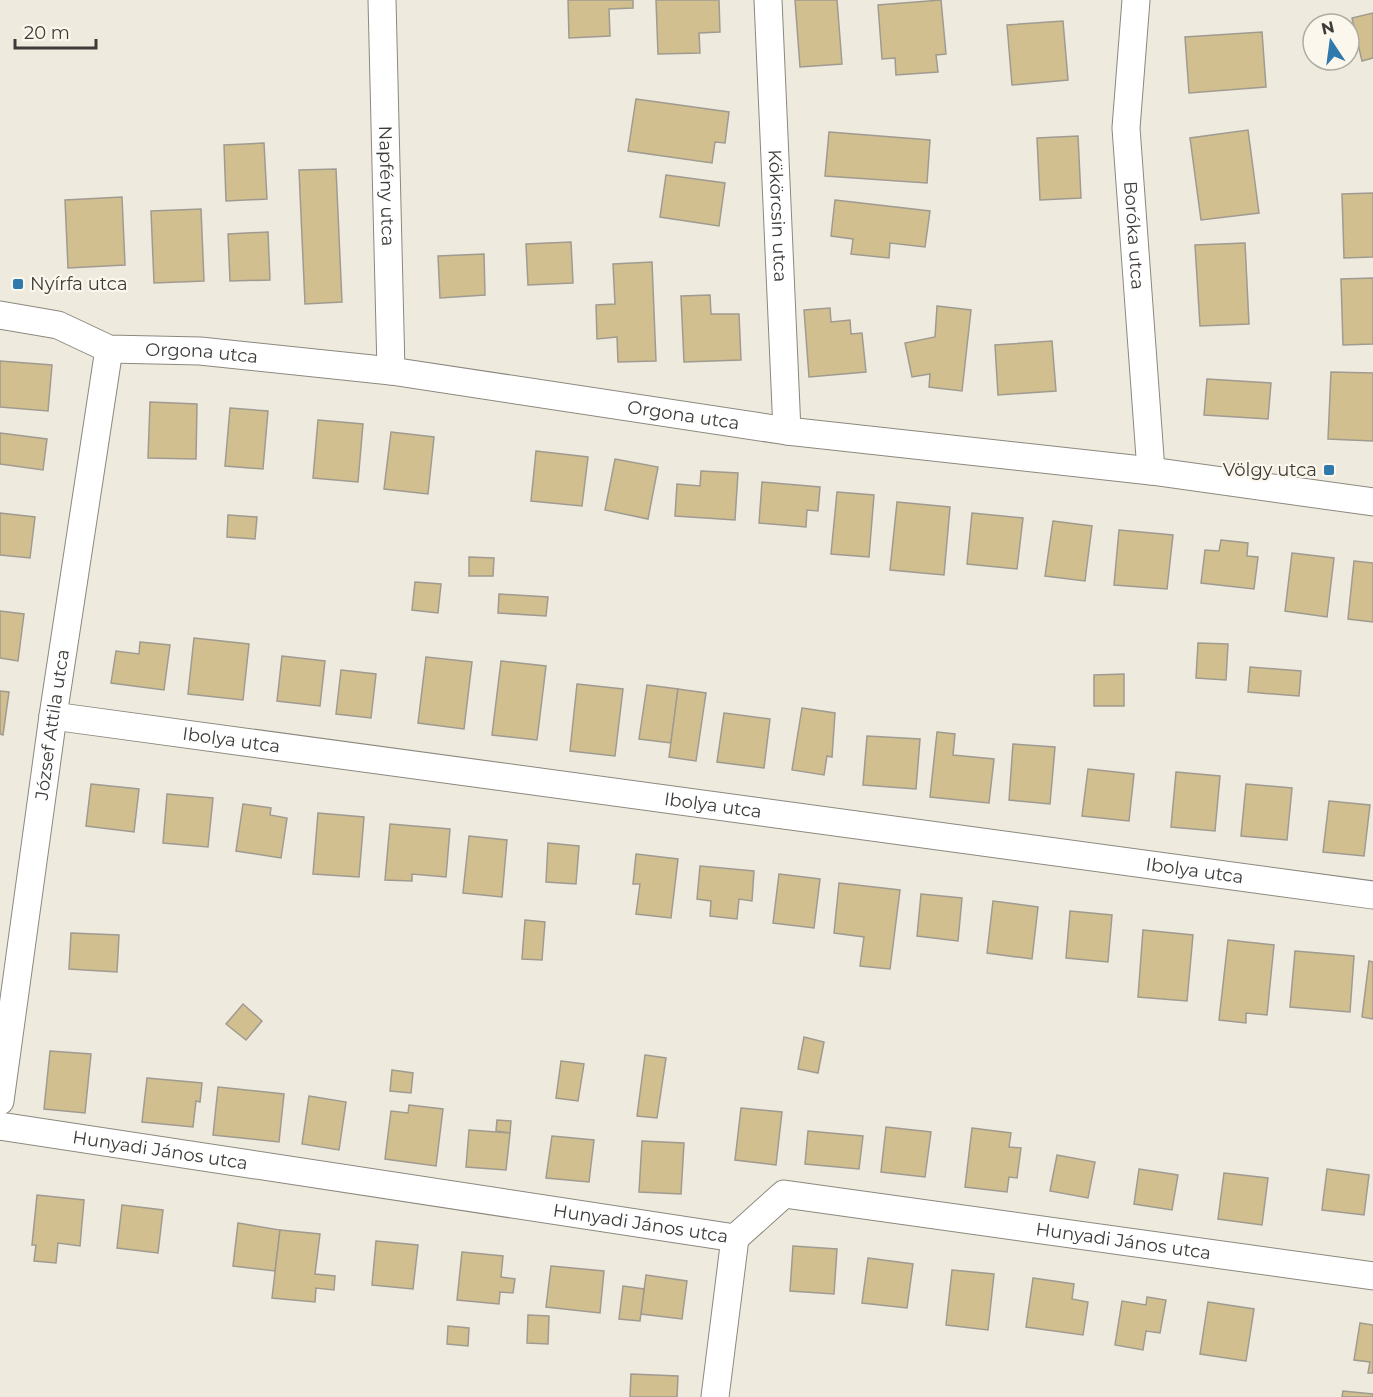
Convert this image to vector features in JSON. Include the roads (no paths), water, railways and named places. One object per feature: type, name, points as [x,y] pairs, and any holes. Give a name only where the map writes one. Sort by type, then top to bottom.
[{"type":"street","name":"Napfény utca","points":[[382,0],[391,371]]},
{"type":"street","name":"Kökörcsin utca","points":[[768,0],[786,431]]},
{"type":"street","name":"Boróka utca","points":[[1136,0],[1126,128],[1151,471]]},
{"type":"street","name":"Orgona utca","points":[[0,315],[58,325],[109,349],[200,351],[391,371],[786,431],[1151,471],[1373,502]]},
{"type":"street","name":"József Attila utca","points":[[0,1101],[53,716],[109,349]]},
{"type":"street","name":"Ibolya utca","points":[[53,716],[1373,895]]},
{"type":"street","name":"Hunyadi János utca","points":[[0,1126],[735,1238],[784,1194],[1373,1276]]},
{"type":"street","points":[[715,1397],[735,1238]]},
{"type":"place","name":"Nyírfa utca","points":[[18,284]]},
{"type":"place","name":"Völgy utca","points":[[1329,470]]}]
